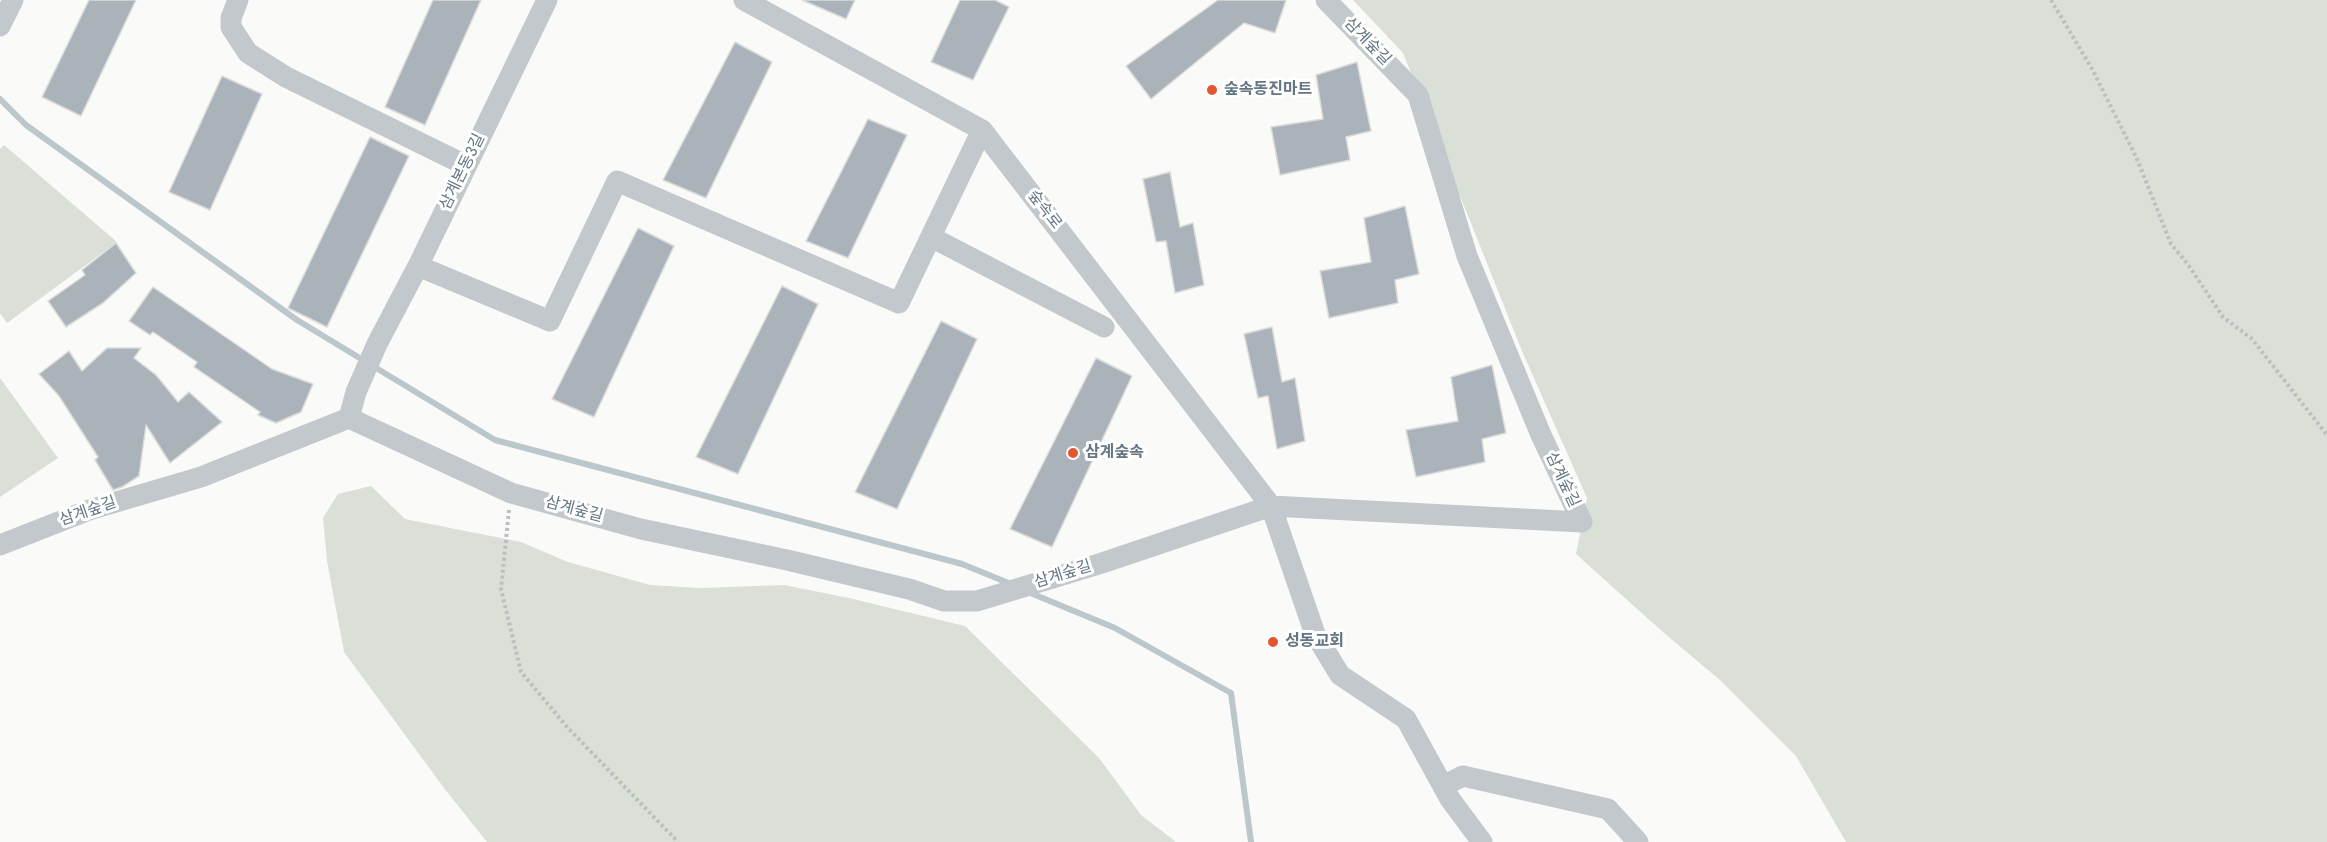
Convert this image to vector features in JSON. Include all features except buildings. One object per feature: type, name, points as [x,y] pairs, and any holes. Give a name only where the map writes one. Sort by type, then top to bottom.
[{"type":"street","points":[[0,26],[13,0]]},
{"type":"street","points":[[238,0],[231,18],[231,27],[248,53],[286,77],[465,165]]},
{"type":"street","name":"삼계본동3길","points":[[350,418],[356,392],[377,344],[418,266],[547,0]]},
{"type":"street","name":"숲속로","points":[[744,0],[982,129],[1272,506],[1315,634],[1335,667],[1340,675],[1406,719],[1443,786],[1482,842]]},
{"type":"street","name":"삼계숲길","points":[[0,545],[89,510],[201,477],[350,418],[511,493],[641,529],[787,560],[909,589],[944,601],[977,601],[1102,563],[1272,506],[1582,522],[1541,435],[1467,256],[1418,95],[1326,0]]},
{"type":"street","points":[[418,266],[550,321],[617,181],[899,303],[982,129]]},
{"type":"street","points":[[931,237],[1104,327]]},
{"type":"street","points":[[1443,786],[1463,776],[1608,809],[1638,842]]},
{"type":"path","points":[[2051,0],[2092,69],[2137,159],[2171,244],[2187,263],[2223,316],[2252,339],[2327,435]]},
{"type":"path","points":[[511,493],[501,589],[521,672],[568,728],[678,842]]},
{"type":"shaded area","points":[[1353,0],[2327,0],[2327,842],[1846,842],[1796,756],[1720,680],[1576,554],[1587,498],[1522,351],[1403,53]]},
{"type":"shaded area","points":[[4,145],[117,242],[7,323],[0,313],[0,149]]},
{"type":"shaded area","points":[[0,378],[58,458],[0,497]]},
{"type":"shaded area","points":[[371,486],[405,519],[521,542],[568,562],[650,585],[700,588],[784,585],[965,626],[1099,758],[1141,815],[1176,842],[487,842],[444,788],[344,652],[327,561],[323,518],[338,494]]},
{"type":"waterway","points":[[0,99],[26,125],[297,320],[495,440],[962,564],[1011,584]]},
{"type":"waterway","points":[[1028,592],[1115,628],[1231,693],[1251,842]]},
{"type":"place","name":"숲속동진마트","points":[[1212,90]]},
{"type":"place","name":"삼계숲속","points":[[1073,453]]},
{"type":"place","name":"성동교회","points":[[1273,642]]}]
